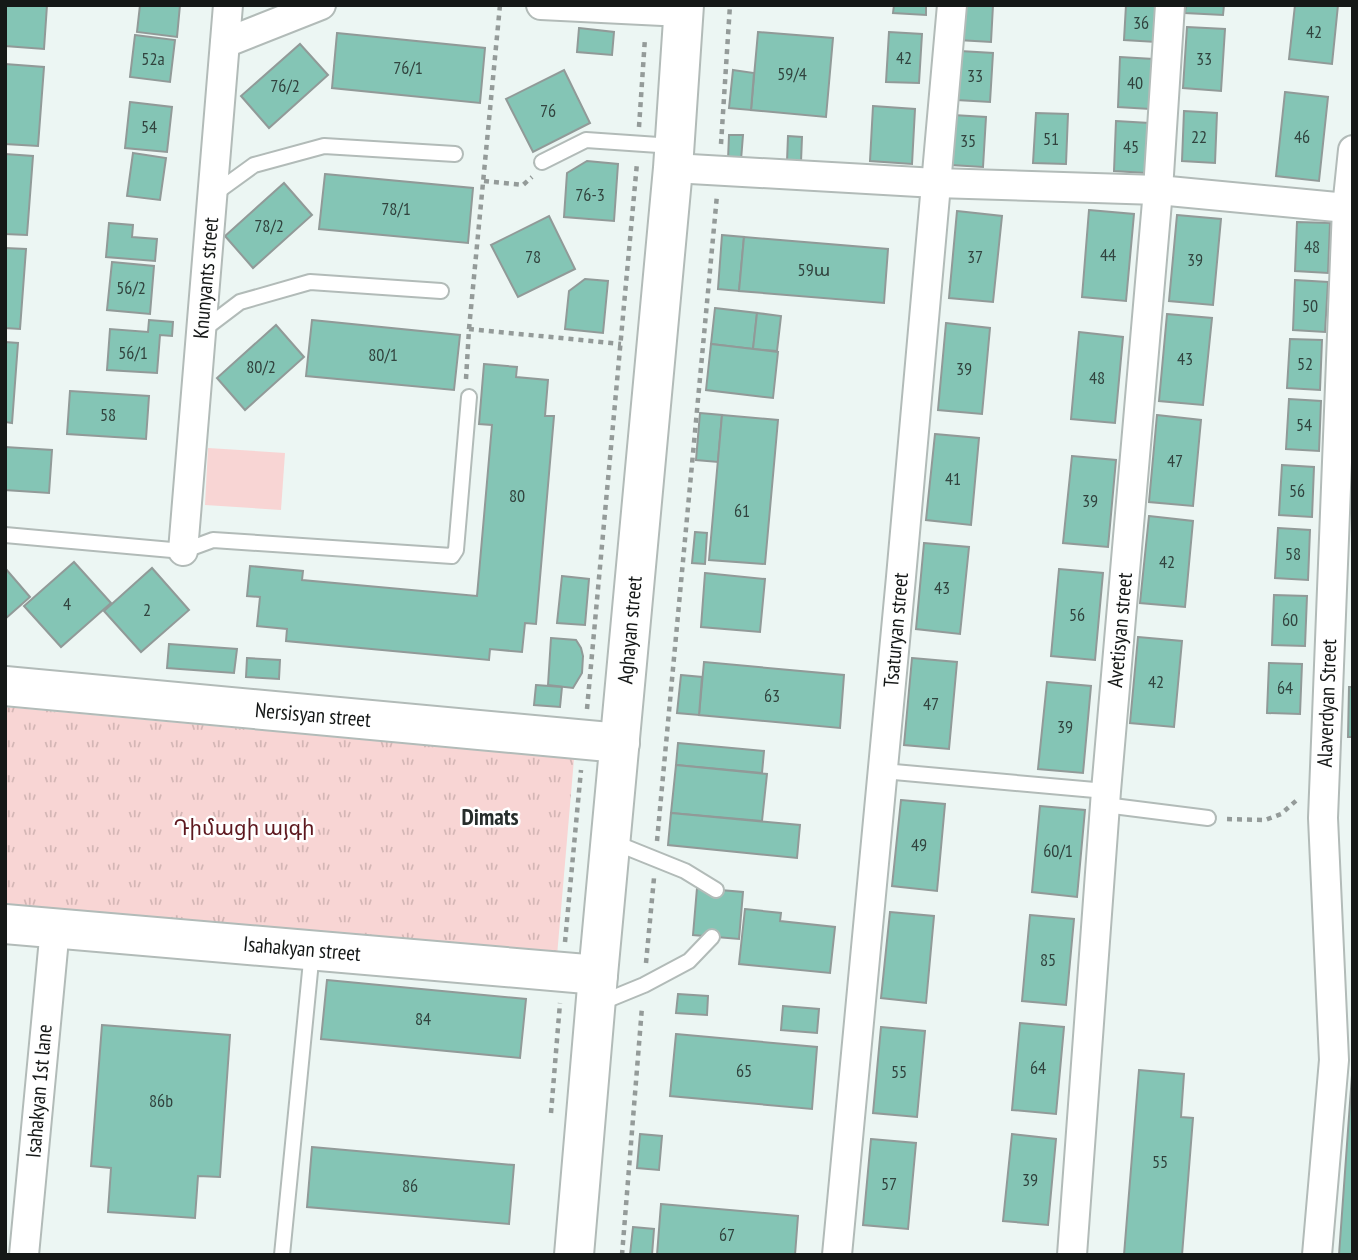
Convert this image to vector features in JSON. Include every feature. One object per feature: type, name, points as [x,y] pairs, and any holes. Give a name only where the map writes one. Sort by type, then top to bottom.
[{"type":"main road","name":"Aghayan street","points":[[574,1255],[585,984],[611,841],[602,741],[662,152],[671,9]]},
{"type":"main road","name":"Nersisyan street","points":[[5,686],[602,741]]},
{"type":"main road","name":"Isahakyan street","points":[[5,924],[312,950],[585,984]]},
{"type":"street","name":"Knunyants street","points":[[183,551],[228,5]]},
{"type":"street","points":[[225,43],[321,5]]},
{"type":"street","points":[[541,5],[671,9]]},
{"type":"street","name":"Tsaturyan street","points":[[837,1255],[952,5]]},
{"type":"street","name":"Avetisyan street","points":[[1072,1255],[1106,798],[1158,190],[1170,5]]},
{"type":"street","name":"Alaverdyan Street","points":[[1317,1255],[1334,1060],[1323,818],[1347,208],[1353,150]]},
{"type":"street","points":[[662,152],[720,171],[936,183],[1158,190],[1347,208]]},
{"type":"street","name":"Isahakyan 1st lane","points":[[24,1255],[55,928]]},
{"type":"lane","points":[[542,162],[586,140],[662,152]]},
{"type":"lane","points":[[213,195],[254,165],[324,146],[455,154]]},
{"type":"lane","points":[[202,331],[240,302],[310,282],[441,290]]},
{"type":"lane","points":[[5,535],[183,551],[213,540],[452,556],[456,550],[469,397]]},
{"type":"lane","points":[[883,771],[1106,798],[1214,818]]},
{"type":"lane","points":[[611,841],[685,871],[716,890]]},
{"type":"lane","points":[[585,984],[644,985],[688,961],[712,937]]},
{"type":"lane","points":[[282,1255],[312,950]]},
{"type":"path","points":[[465,374],[500,5]]},
{"type":"path","points":[[622,1255],[644,985],[720,171],[730,5]]},
{"type":"path","points":[[550,1120],[585,984],[602,741],[621,344],[662,152],[671,9]]},
{"type":"path","points":[[484,181],[523,185]]},
{"type":"path","points":[[469,329],[621,344]]},
{"type":"path","points":[[1214,818],[1265,820],[1282,814],[1299,797]]},
{"type":"green space","points":[[208,448],[285,453],[281,510],[205,505]]},
{"type":"green space","name":"Դիմացի այգի","points":[[5,707],[574,759],[557,956],[5,906]]},
{"type":"building","points":[[5,5],[47,5],[44,49],[5,46]]},
{"type":"building","points":[[140,5],[180,5],[177,37],[137,32]]},
{"type":"building","points":[[894,5],[926,5],[926,15],[893,13]]},
{"type":"building","points":[[960,5],[993,5],[991,42],[958,40]]},
{"type":"building","points":[[1126,5],[1158,5],[1156,42],[1124,40]]},
{"type":"building","points":[[1186,5],[1224,5],[1223,15],[1185,13]]},
{"type":"building","points":[[1295,5],[1338,5],[1332,64],[1289,59]]},
{"type":"building","points":[[1187,27],[1225,29],[1221,91],[1183,88]]},
{"type":"building","points":[[579,28],[614,32],[612,55],[577,52]]},
{"type":"building","points":[[758,32],[833,38],[826,117],[751,110]]},
{"type":"building","points":[[889,32],[922,34],[919,83],[886,82]]},
{"type":"building","points":[[337,33],[485,48],[480,103],[332,88]]},
{"type":"building","points":[[135,35],[175,40],[170,82],[130,77]]},
{"type":"building","points":[[300,44],[328,75],[269,128],[241,96]]},
{"type":"building","points":[[960,51],[993,53],[990,102],[957,100]]},
{"type":"building","points":[[1120,57],[1153,59],[1150,109],[1118,107]]},
{"type":"building","points":[[5,64],[44,67],[38,146],[5,144]]},
{"type":"building","points":[[564,70],[590,123],[533,152],[506,99]]},
{"type":"building","points":[[733,70],[754,73],[751,110],[729,108]]},
{"type":"building","points":[[1285,92],[1328,97],[1319,181],[1276,176]]},
{"type":"building","points":[[130,102],[172,107],[167,152],[125,148]]},
{"type":"building","points":[[873,106],[915,109],[912,164],[870,161]]},
{"type":"building","points":[[1184,111],[1217,113],[1215,163],[1182,161]]},
{"type":"building","points":[[1036,113],[1068,114],[1066,164],[1033,163]]},
{"type":"building","points":[[953,115],[986,117],[983,167],[951,165]]},
{"type":"building","points":[[1116,121],[1149,123],[1146,173],[1114,171]]},
{"type":"building","points":[[729,135],[743,135],[741,160],[728,160]]},
{"type":"building","points":[[788,136],[802,137],[801,162],[787,162]]},
{"type":"building","points":[[133,153],[166,158],[160,200],[127,196]]},
{"type":"building","points":[[5,154],[33,156],[27,235],[5,234]]},
{"type":"building","points":[[587,161],[618,164],[614,221],[564,217],[567,173]]},
{"type":"building","points":[[325,174],[473,188],[468,243],[319,229]]},
{"type":"building","points":[[284,183],[312,215],[253,268],[225,236]]},
{"type":"building","points":[[1089,210],[1134,214],[1126,301],[1082,297]]},
{"type":"building","points":[[957,211],[1002,216],[993,302],[949,298]]},
{"type":"building","points":[[1177,215],[1221,219],[1213,305],[1169,301]]},
{"type":"building","points":[[549,216],[575,269],[518,297],[491,245]]},
{"type":"building","points":[[1297,222],[1330,223],[1328,273],[1295,271]]},
{"type":"building","points":[[109,223],[133,225],[132,237],[157,239],[155,261],[106,257]]},
{"type":"building","points":[[722,235],[744,237],[739,291],[718,289]]},
{"type":"building","points":[[744,237],[888,249],[884,303],[739,291]]},
{"type":"building","points":[[5,248],[26,249],[20,329],[5,328]]},
{"type":"building","points":[[112,262],[154,266],[150,314],[107,310]]},
{"type":"building","points":[[585,279],[608,281],[603,333],[565,329],[569,291]]},
{"type":"building","points":[[1295,280],[1328,282],[1325,332],[1293,330]]},
{"type":"building","points":[[715,308],[757,313],[753,349],[711,344]]},
{"type":"building","points":[[757,313],[781,316],[777,351],[753,349]]},
{"type":"building","points":[[1167,314],[1212,318],[1203,405],[1159,401]]},
{"type":"building","points":[[149,320],[173,322],[172,336],[160,335],[157,373],[107,370],[110,329],[148,332]]},
{"type":"building","points":[[312,320],[460,335],[454,390],[306,376]]},
{"type":"building","points":[[946,323],[990,328],[982,414],[938,410]]},
{"type":"building","points":[[276,325],[304,357],[245,410],[217,378]]},
{"type":"building","points":[[1079,332],[1123,337],[1115,423],[1071,419]]},
{"type":"building","points":[[1290,339],[1322,340],[1320,390],[1287,388]]},
{"type":"building","points":[[5,342],[18,343],[12,423],[5,422]]},
{"type":"building","points":[[711,344],[778,352],[773,398],[706,390]]},
{"type":"building","points":[[484,364],[517,367],[516,377],[548,380],[545,416],[554,416],[536,624],[525,623],[522,652],[490,649],[489,660],[286,641],[287,629],[257,626],[260,597],[247,596],[250,566],[303,571],[302,580],[477,596],[492,425],[479,424]]},
{"type":"building","points":[[70,391],[149,396],[146,439],[67,434]]},
{"type":"building","points":[[1289,399],[1321,401],[1319,451],[1286,449]]},
{"type":"building","points":[[700,413],[722,415],[718,462],[696,460]]},
{"type":"building","points":[[722,415],[778,420],[765,564],[709,560]]},
{"type":"building","points":[[1157,415],[1201,420],[1193,506],[1149,502]]},
{"type":"building","points":[[935,434],[979,438],[971,525],[926,520]]},
{"type":"building","points":[[5,447],[52,450],[49,493],[5,490]]},
{"type":"building","points":[[1072,456],[1116,460],[1108,547],[1063,543]]},
{"type":"building","points":[[1282,465],[1314,467],[1312,517],[1279,515]]},
{"type":"building","points":[[1149,516],[1193,521],[1185,607],[1140,603]]},
{"type":"building","points":[[1278,528],[1310,530],[1308,580],[1275,578]]},
{"type":"building","points":[[695,532],[707,533],[705,564],[692,563]]},
{"type":"building","points":[[924,543],[969,547],[960,634],[916,629]]},
{"type":"building","points":[[74,562],[111,603],[61,647],[24,606]]},
{"type":"building","points":[[5,568],[30,597],[5,619]]},
{"type":"building","points":[[152,568],[189,610],[141,652],[104,611]]},
{"type":"building","points":[[1059,569],[1103,573],[1095,660],[1051,656]]},
{"type":"building","points":[[705,573],[765,579],[760,632],[701,627]]},
{"type":"building","points":[[562,576],[589,579],[585,625],[557,623]]},
{"type":"building","points":[[1274,595],[1307,596],[1305,646],[1272,645]]},
{"type":"building","points":[[1138,637],[1182,641],[1174,727],[1130,723]]},
{"type":"building","points":[[551,638],[576,640],[581,648],[582,673],[573,688],[548,685]]},
{"type":"building","points":[[169,644],[237,649],[234,673],[167,668]]},
{"type":"building","points":[[247,658],[280,660],[279,679],[246,677]]},
{"type":"building","points":[[912,658],[957,662],[949,749],[904,745]]},
{"type":"building","points":[[704,662],[844,675],[840,728],[699,715]]},
{"type":"building","points":[[1269,663],[1302,664],[1300,714],[1267,713]]},
{"type":"building","points":[[681,675],[702,677],[699,715],[677,713]]},
{"type":"building","points":[[1047,682],[1091,686],[1083,773],[1038,769]]},
{"type":"building","points":[[536,685],[562,687],[560,707],[534,705]]},
{"type":"building","points":[[1349,687],[1353,687],[1353,737],[1348,737]]},
{"type":"building","points":[[678,743],[764,751],[762,773],[676,765]]},
{"type":"building","points":[[676,765],[767,774],[762,821],[671,813]]},
{"type":"building","points":[[901,800],[945,804],[937,891],[892,886]]},
{"type":"building","points":[[1040,806],[1085,810],[1077,897],[1032,892]]},
{"type":"building","points":[[671,813],[800,825],[797,858],[668,845]]},
{"type":"building","points":[[697,888],[743,892],[739,939],[693,935]]},
{"type":"building","points":[[745,909],[781,913],[780,921],[835,927],[830,973],[739,964]]},
{"type":"building","points":[[890,912],[934,916],[926,1003],[881,998]]},
{"type":"building","points":[[1030,915],[1074,919],[1066,1005],[1022,1001]]},
{"type":"building","points":[[327,980],[526,999],[520,1058],[321,1039]]},
{"type":"building","points":[[678,994],[708,996],[707,1015],[676,1013]]},
{"type":"building","points":[[783,1006],[819,1009],[817,1033],[781,1030]]},
{"type":"building","points":[[1020,1023],[1064,1027],[1056,1114],[1012,1110]]},
{"type":"building","points":[[102,1025],[230,1035],[220,1177],[198,1176],[195,1218],[108,1212],[111,1168],[91,1166]]},
{"type":"building","points":[[881,1027],[925,1031],[917,1117],[873,1113]]},
{"type":"building","points":[[676,1034],[817,1047],[812,1109],[670,1096]]},
{"type":"building","points":[[1139,1070],[1184,1074],[1181,1117],[1193,1118],[1182,1255],[1124,1255]]},
{"type":"building","points":[[1352,1075],[1353,1255],[1339,1255]]},
{"type":"building","points":[[640,1134],[662,1136],[659,1170],[637,1168]]},
{"type":"building","points":[[1012,1134],[1056,1139],[1048,1225],[1003,1221]]},
{"type":"building","points":[[871,1139],[916,1143],[908,1229],[863,1225]]},
{"type":"building","points":[[312,1147],[514,1165],[509,1224],[307,1207]]},
{"type":"building","points":[[661,1204],[798,1216],[795,1255],[657,1255]]},
{"type":"building","points":[[633,1227],[654,1229],[652,1255],[630,1255]]},
{"type":"district","name":"Dimats","points":[[490,817]]}]
